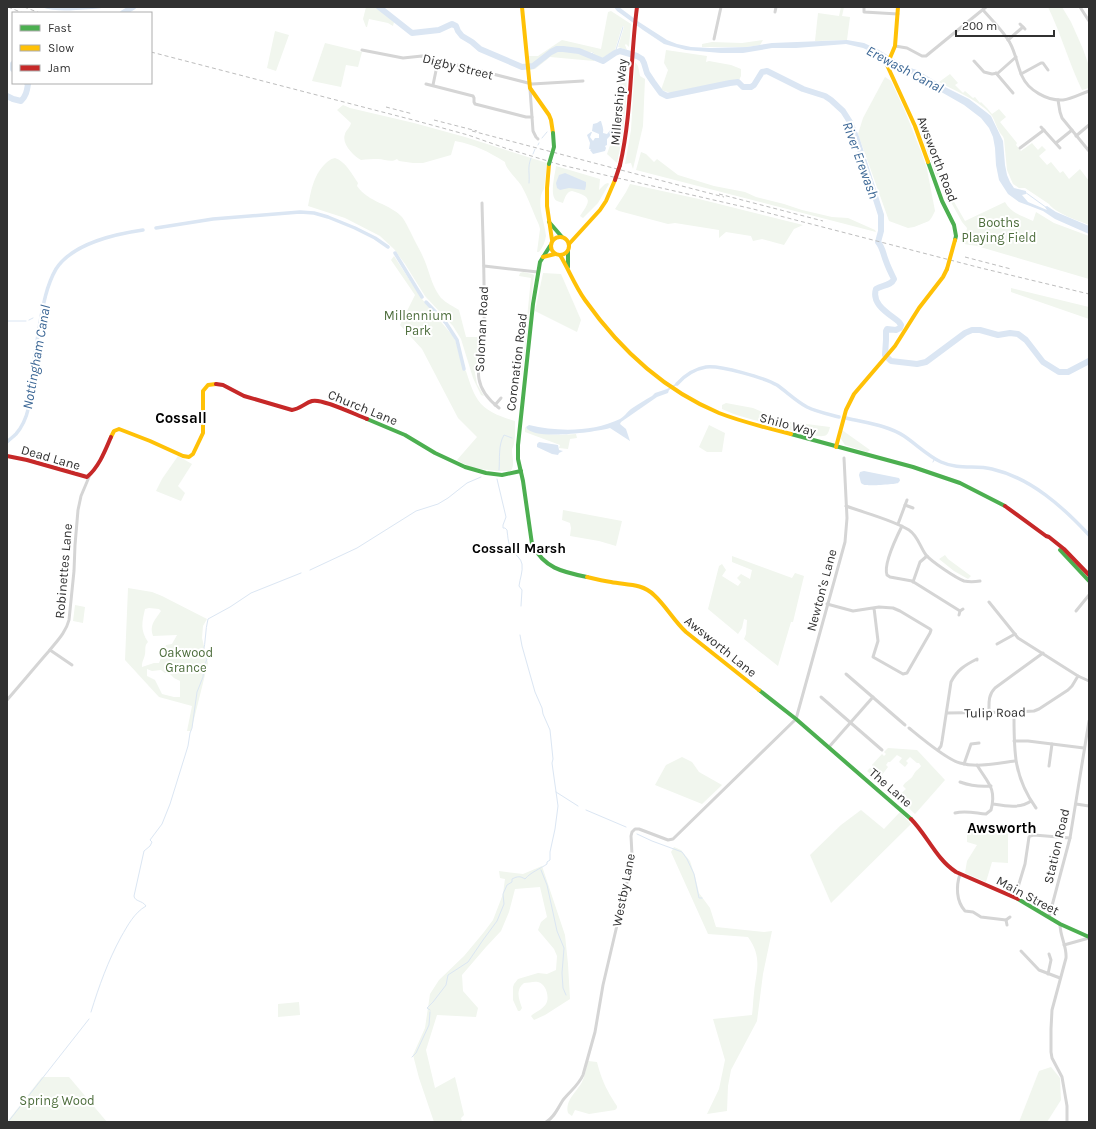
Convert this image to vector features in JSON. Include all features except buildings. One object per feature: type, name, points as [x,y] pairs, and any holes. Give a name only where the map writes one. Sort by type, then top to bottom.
[{"type":"street","points":[[522,7],[533,131],[538,139]]},
{"type":"street","name":"Millership Way","points":[[569,244],[589,223],[606,201],[620,164],[629,117],[631,60],[637,7]]},
{"type":"street","points":[[714,39],[721,7]]},
{"type":"street","points":[[775,12],[776,7]]},
{"type":"street","points":[[864,7],[862,12],[898,14]]},
{"type":"street","name":"Awsworth Road","points":[[836,447],[848,404],[860,386],[900,341],[919,308],[943,277],[947,269],[956,236],[954,225],[942,202],[917,132],[887,64],[895,46],[898,7]]},
{"type":"street","points":[[1080,7],[1089,21]]},
{"type":"street","points":[[895,46],[907,48],[922,56],[926,56],[984,8],[1008,40],[1016,57],[1021,74],[1025,81],[1036,92],[1046,97],[1058,100],[1074,98],[1089,91]]},
{"type":"street","points":[[1008,40],[1024,28],[1020,24]]},
{"type":"street","name":"Digby Street","points":[[362,50],[399,58],[422,56],[530,86],[584,81]]},
{"type":"street","points":[[974,61],[984,72],[989,74],[996,73],[1016,57]]},
{"type":"street","points":[[433,86],[438,61]]},
{"type":"street","points":[[1021,74],[1041,63],[1048,67]]},
{"type":"street","points":[[996,73],[1013,93]]},
{"type":"street","points":[[426,84],[473,96],[474,102],[526,117],[532,116]]},
{"type":"street","points":[[530,86],[552,120],[554,147],[549,164],[547,200],[548,220],[552,233],[550,246],[551,250],[558,255]]},
{"type":"street","points":[[1058,100],[1061,116],[1089,151]]},
{"type":"street","points":[[1041,126],[1060,148]]},
{"type":"street","points":[[1076,136],[1089,126]]},
{"type":"street","points":[[1020,148],[1044,130]]},
{"type":"street","points":[[1056,143],[1072,130]]},
{"type":"street","name":"Soloman Road","points":[[482,202],[484,328],[478,374],[482,388],[488,398],[499,408]]},
{"type":"street","points":[[543,257],[563,254],[568,251],[569,244],[567,240],[556,231],[548,220]]},
{"type":"street","name":"Millership Way","points":[[563,237],[578,233]]},
{"type":"street","points":[[552,240],[555,237],[563,237]]},
{"type":"street","name":"Coronation Road","points":[[521,471],[518,453],[520,419],[532,311],[540,262],[550,246]]},
{"type":"street","name":"Shilo Way","points":[[568,251],[568,269]]},
{"type":"street","name":"Shilo Way","points":[[558,255],[568,269],[574,283],[585,301],[613,335],[644,366],[679,392],[730,418],[919,468],[960,483],[1003,505],[1046,536],[1050,537],[1089,575]]},
{"type":"street","points":[[484,266],[538,272]]},
{"type":"street","name":"Church Lane","points":[[116,430],[121,429],[183,456],[189,457],[193,454],[203,433],[203,391],[210,384],[219,384],[228,387],[246,397],[292,410],[298,409],[312,400],[321,401],[394,430],[435,453],[465,467],[486,474],[502,475],[521,471]]},
{"type":"street","points":[[495,405],[501,398]]},
{"type":"street","name":"Robinettes Lane","points":[[7,700],[50,650],[68,626],[74,571],[78,510],[83,490],[89,477],[93,473],[116,430]]},
{"type":"street","name":"Dead Lane","points":[[7,456],[89,477]]},
{"type":"street","name":"Newton's Lane","points":[[796,719],[845,542],[846,506],[844,458]]},
{"type":"street","points":[[838,464],[844,464]]},
{"type":"street","name":"Awsworth Lane","points":[[521,471],[532,544],[536,553],[545,562],[552,567],[570,573],[607,582],[641,586],[647,589],[657,598],[676,623],[692,637],[796,719]]},
{"type":"street","points":[[898,524],[907,500]]},
{"type":"street","points":[[905,505],[913,508]]},
{"type":"street","points":[[846,506],[902,526],[914,534],[927,556],[939,566],[960,579],[969,582],[980,581]]},
{"type":"street","points":[[902,526],[892,545],[886,572],[887,575],[913,582],[961,612]]},
{"type":"street","name":"Shilo Way","points":[[1046,536],[1047,539],[1062,552],[1089,581]]},
{"type":"street","points":[[913,582],[920,562],[927,556]]},
{"type":"street","points":[[1076,611],[1088,599],[1087,597],[1089,595]]},
{"type":"street","points":[[988,602],[1018,638],[1078,676],[1089,681]]},
{"type":"street","points":[[827,604],[853,611],[874,608],[883,607],[896,609],[931,630],[907,673],[903,674],[874,658],[873,656],[878,641],[874,608]]},
{"type":"street","points":[[997,644],[1015,634]]},
{"type":"street","points":[[50,650],[72,665]]},
{"type":"street","points":[[989,712],[989,698],[991,692],[1043,653]]},
{"type":"street","points":[[938,750],[942,744],[950,686],[953,678],[964,666],[976,659],[977,660]]},
{"type":"street","points":[[846,674],[905,725]]},
{"type":"street","name":"Tulip Road","points":[[947,713],[1030,712],[1039,709],[1068,690],[1078,676]]},
{"type":"street","points":[[822,697],[851,722],[876,747],[882,750]]},
{"type":"street","points":[[829,747],[873,697]]},
{"type":"street","points":[[1014,712],[1016,761],[1022,786],[1036,808]]},
{"type":"street","name":"The Lane","points":[[796,719],[905,812],[919,826],[947,866],[953,871],[966,876]]},
{"type":"street","name":"Westby Lane","points":[[546,1122],[553,1117],[564,1099],[580,1082],[583,1075],[595,1032],[629,874],[632,855],[632,832],[639,829],[668,840],[673,839],[796,719]]},
{"type":"street","name":"Station Road","points":[[1049,917],[1070,838],[1089,721]]},
{"type":"street","points":[[909,728],[954,761],[964,764],[977,765],[1016,761]]},
{"type":"street","points":[[1014,741],[1028,741],[1084,748]]},
{"type":"street","points":[[964,764],[971,744],[979,743]]},
{"type":"street","points":[[1049,766],[1052,744]]},
{"type":"street","points":[[955,813],[962,811],[986,814],[991,810],[993,798],[991,786],[977,765]]},
{"type":"street","points":[[964,778],[960,782],[971,786],[991,786]]},
{"type":"street","points":[[993,804],[1003,806],[1022,806],[1037,800]]},
{"type":"street","points":[[1076,804],[1089,806]]},
{"type":"street","points":[[1015,897],[1025,864],[1029,837],[1070,838]]},
{"type":"street","points":[[960,874],[958,886],[959,898],[960,904],[965,911],[973,912],[981,917],[1006,920],[1010,917]]},
{"type":"street","name":"Main Street","points":[[966,876],[1015,897],[1060,924],[1060,932],[1066,958],[1052,1010],[1051,1052],[1054,1062],[1061,1072],[1067,1106],[1067,1122]]},
{"type":"street","points":[[1006,920],[1007,925]]},
{"type":"street","points":[[1060,924],[1089,938]]},
{"type":"street","points":[[1064,945],[1089,938]]},
{"type":"street","points":[[1020,951],[1037,969],[1060,978]]},
{"type":"street","points":[[1048,974],[1051,960],[1049,954]]},
{"type":"green space","points":[[366,7],[376,7],[394,22],[393,26],[388,23],[369,19],[366,27],[363,19]]},
{"type":"green space","points":[[841,7],[844,7],[842,16],[850,17],[847,40],[815,41],[818,13],[839,16]]},
{"type":"green space","points":[[1048,7],[1062,7],[1071,22],[1089,66],[1089,88],[1082,90]]},
{"type":"green space","points":[[611,11],[631,24],[629,47],[626,44],[625,45],[627,50],[618,47],[624,26],[622,27],[615,50],[603,59],[593,55],[594,54],[592,52],[590,53],[574,49],[559,48],[549,52],[538,61],[530,65],[529,56],[538,56],[562,40],[601,49],[608,12]]},
{"type":"green space","points":[[275,31],[289,35],[276,71],[267,68]]},
{"type":"green space","points":[[763,40],[760,45],[747,47],[702,47],[702,44],[712,42],[742,43]]},
{"type":"green space","points":[[325,43],[362,52],[358,67],[346,65],[341,87],[312,81]]},
{"type":"green space","points":[[563,50],[579,52],[596,59],[594,61],[550,57],[535,69],[530,70],[530,68],[553,53]]},
{"type":"green space","points":[[666,50],[707,56],[706,62],[709,61],[731,65],[741,69],[741,76],[738,82],[671,93],[661,90],[668,70],[664,63]]},
{"type":"green space","points":[[627,60],[625,112],[617,163],[607,154],[615,131],[621,61]]},
{"type":"green space","points":[[635,62],[638,66],[640,76],[645,79],[643,126],[633,169],[631,163],[625,164],[631,130]]},
{"type":"green space","points":[[950,74],[958,83],[955,85],[963,93],[965,91],[973,98],[975,97],[992,114],[999,109],[1006,117],[1000,122],[1017,143],[1016,145],[1021,151],[1032,143],[1038,150],[1042,146],[1046,150],[1039,156],[1047,165],[1051,162],[1060,173],[1063,171],[1069,179],[1080,169],[1089,181],[1089,225],[1056,211],[1049,204],[1025,188],[1019,188],[1013,184],[1007,170],[1004,139],[992,116],[975,101],[939,82]]},
{"type":"green space","points":[[885,77],[891,81],[905,111],[927,169],[935,211],[929,221],[914,227],[908,228],[889,221],[858,134],[863,118]]},
{"type":"green space","points":[[343,105],[465,137],[547,163],[544,189],[540,200],[546,236],[544,244],[539,252],[537,252],[540,229],[539,225],[524,190],[505,162],[481,149],[469,144],[455,141],[451,155],[423,163],[399,161],[397,159],[390,161],[378,159],[361,160],[346,146],[344,138],[351,123],[337,110]]},
{"type":"green space","name":"Booths Playing Field","points":[[926,129],[928,130],[941,179],[965,221],[1005,202],[1014,212],[1033,221],[1036,212],[1054,223],[1089,236],[1089,279],[977,246],[964,244],[967,228],[962,222],[936,175],[920,131]]},
{"type":"green space","points":[[641,152],[646,154],[654,162],[657,159],[678,175],[714,186],[745,192],[756,197],[802,210],[832,217],[848,218],[875,230],[876,232],[636,170]]},
{"type":"green space","points":[[335,158],[348,168],[358,183],[357,186],[362,192],[373,200],[397,212],[402,217],[423,256],[438,294],[441,298],[459,310],[466,337],[482,337],[475,373],[477,384],[484,396],[481,395],[473,378],[461,339],[453,326],[425,296],[394,249],[380,236],[345,218],[308,206],[317,174],[326,163]]},
{"type":"green space","points":[[556,166],[600,179],[599,190],[605,184],[609,184],[598,203],[583,218],[580,216],[588,202],[586,197],[572,191],[567,194],[563,203],[557,201],[553,195]]},
{"type":"green space","points":[[630,184],[699,199],[803,225],[794,229],[784,245],[762,239],[753,241],[751,236],[726,232],[719,238],[719,230],[675,223],[668,224],[615,209]]},
{"type":"green space","name":"Millennium Park","points":[[394,256],[422,299],[452,335],[456,342],[463,368],[466,371],[472,389],[478,400],[490,411],[515,421],[515,439],[512,449],[513,463],[511,471],[472,468],[457,460],[477,437],[458,418],[422,349],[400,325],[415,295],[391,260]]},
{"type":"green space","points":[[523,272],[534,275],[521,375],[528,319],[531,278],[519,276],[520,273]]},
{"type":"green space","points":[[543,273],[561,274],[581,320],[577,332],[535,311]]},
{"type":"green space","points":[[1011,288],[1089,307],[1089,319],[1011,292]]},
{"type":"green space","points":[[726,403],[753,408],[783,421],[830,427],[829,432],[825,436],[816,436],[744,417],[722,409],[722,405]]},
{"type":"green space","points":[[709,425],[725,433],[722,452],[707,452],[699,447]]},
{"type":"green space","points":[[525,427],[529,430],[542,433],[557,435],[576,434],[577,438],[570,439],[568,449],[559,448],[560,445],[525,432]]},
{"type":"green space","points":[[842,430],[870,450],[867,452],[845,445],[841,439]]},
{"type":"green space","points":[[178,456],[192,464],[178,486],[185,493],[181,501],[156,491],[162,479]]},
{"type":"green space","points":[[563,510],[622,521],[616,546],[599,541],[570,536],[570,523],[562,520]]},
{"type":"green space","points":[[945,555],[948,559],[971,576],[968,579],[954,571],[939,559]]},
{"type":"green space","points":[[732,556],[792,578],[795,573],[804,576],[793,622],[791,622],[778,666],[744,639],[747,620],[744,619],[742,628],[738,634],[708,609],[719,566],[722,564],[726,570],[722,576],[738,586],[741,582],[737,578],[741,574],[750,579],[752,570],[732,562]]},
{"type":"green space","name":"Oakwood Grance","points":[[128,588],[152,592],[207,619],[203,626],[202,638],[208,663],[191,731],[187,731],[192,706],[159,697],[125,660]],"holes":[[[145,609],[159,609],[161,611],[152,626],[153,636],[177,635],[172,644],[166,645],[159,663],[142,667],[148,642],[145,638],[143,622]],[[147,669],[152,671],[161,670],[165,673],[169,673],[180,681],[180,697],[162,694],[155,680],[147,676]]]},
{"type":"green space","points":[[75,605],[85,607],[83,623],[73,621]]},
{"type":"green space","points":[[888,748],[917,750],[945,780],[915,814],[897,797],[906,789],[903,786],[921,767],[919,763],[910,757],[906,761],[908,763],[905,767],[899,762],[902,758],[897,755],[890,762],[888,762],[886,765],[888,767],[878,780],[867,771],[870,768],[875,771],[876,769],[872,765],[882,754],[884,756],[886,754],[884,752]]},
{"type":"green space","points":[[682,757],[692,762],[699,772],[722,785],[702,804],[655,785],[666,765]]},
{"type":"green space","points":[[861,810],[884,829],[900,812],[911,824],[831,903],[810,855],[841,825]]},
{"type":"green space","points":[[967,827],[1008,833],[1008,863],[992,862],[986,882],[965,873],[967,861],[977,845],[967,842]]},
{"type":"green space","points":[[674,847],[681,850],[690,861],[699,893],[710,908],[716,927],[764,932],[772,931],[763,974],[757,1021],[731,1070],[728,1086],[727,1111],[707,1114],[719,1089],[725,1060],[713,1019],[752,1015],[757,971],[756,952],[748,937],[708,934],[671,852]]},
{"type":"green space","points":[[542,866],[565,935],[570,999],[545,1015],[534,1020],[531,1016],[543,1008],[546,1004],[548,998],[547,994],[541,983],[524,983],[519,989],[519,998],[522,1008],[518,1011],[513,1000],[514,984],[518,979],[538,973],[547,974],[556,970],[557,956],[554,949],[538,930],[541,922],[547,917],[540,887],[515,889],[509,912],[501,931],[462,975],[463,991],[478,1008],[476,1017],[437,1015],[426,1050],[435,1088],[455,1077],[464,1115],[461,1118],[462,1122],[434,1122],[413,1055],[425,1028],[430,994],[439,980],[464,956],[493,920],[503,894],[505,879],[500,878],[499,871],[523,874]]},
{"type":"green space","points":[[299,1002],[300,1015],[278,1017],[278,1004]]},
{"type":"green space","points":[[588,1061],[597,1062],[605,1085],[617,1108],[615,1110],[589,1114],[575,1110],[572,1116],[568,1113],[568,1104],[582,1082]]},
{"type":"green space","points":[[1051,1067],[1060,1078],[1061,1100],[1047,1122],[1019,1122],[1039,1071]]},
{"type":"green space","name":"Spring Wood","points":[[42,1077],[69,1077],[107,1122],[7,1122]]},
{"type":"shaded area","points":[[41,7],[108,7],[63,11]]},
{"type":"shaded area","points":[[614,7],[619,7],[667,40],[691,47],[747,47],[772,43],[847,40],[864,43],[879,50],[907,67],[917,70],[945,87],[969,99],[991,116],[1003,141],[1007,175],[1014,188],[1026,191],[1026,194],[1022,195],[1028,202],[1047,210],[1045,207],[1047,206],[1056,212],[1089,226],[1089,234],[1055,219],[1043,211],[1019,202],[1008,194],[999,180],[993,137],[989,128],[981,118],[964,105],[915,77],[906,69],[894,62],[863,48],[846,44],[796,48],[772,48],[743,53],[686,50],[664,44],[617,11]]},
{"type":"shaded area","points":[[600,121],[603,127],[603,133],[607,134],[612,128],[614,132],[607,139],[605,151],[593,154],[590,150],[591,149],[589,149],[590,143],[587,135],[592,132],[590,137],[593,141],[595,138],[599,138],[599,134],[592,131],[593,124]]},
{"type":"shaded area","points":[[565,173],[586,182],[585,190],[569,188],[560,190],[557,188],[556,183],[559,175]]},
{"type":"shaded area","points":[[677,383],[678,384],[669,390],[668,393],[657,397],[621,422],[620,424],[626,429],[630,441],[610,428],[592,432],[551,435],[539,434],[526,427],[529,425],[552,429],[575,430],[610,423],[621,418],[631,409],[655,393],[667,389]]},
{"type":"shaded area","points":[[539,442],[558,445],[559,450],[563,451],[558,455],[552,454],[537,447]]},
{"type":"shaded area","points":[[864,471],[899,478],[900,480],[898,483],[893,484],[864,485],[861,483],[859,475],[860,472]]},
{"type":"waterway","name":"River Erewash","points":[[125,12],[133,7]]},
{"type":"waterway","name":"River Erewash","points":[[379,7],[412,33],[439,30],[452,24],[456,26],[462,36],[480,49],[522,67],[533,66],[557,49],[579,51],[603,61],[620,51],[637,56],[642,59],[647,73],[661,93],[667,96],[738,82],[743,87],[751,87],[754,85],[762,72],[767,71],[803,89],[825,96],[843,111],[850,122],[881,215],[881,231],[878,242],[894,279],[889,284],[876,289],[875,294],[878,304],[901,325],[900,328],[896,330],[887,329],[885,355],[891,361],[917,364],[926,362],[965,333],[972,330],[980,330],[998,335],[1010,333],[1018,334],[1026,340],[1043,362],[1059,372],[1068,372],[1089,361]]},
{"type":"waterway","points":[[615,53],[623,27]]},
{"type":"waterway","name":"River Erewash","points":[[7,96],[21,101],[26,93],[28,84]]},
{"type":"waterway","points":[[542,138],[547,132]]},
{"type":"waterway","points":[[533,154],[535,149]]},
{"type":"waterway","points":[[529,183],[531,158]]},
{"type":"waterway","points":[[1025,192],[1047,208]]},
{"type":"waterway","name":"Nottingham Canal","points":[[156,228],[213,219],[300,212],[314,213],[355,228],[375,238],[388,247]]},
{"type":"waterway","name":"Nottingham Canal","points":[[7,442],[16,434],[26,418],[30,399],[34,358],[43,309],[49,284],[56,269],[63,260],[83,247],[120,234],[143,230]]},
{"type":"waterway","name":"Nottingham Canal","points":[[395,253],[422,297]]},
{"type":"waterway","name":"Nottingham Canal","points":[[426,302],[446,323],[457,340],[464,369]]},
{"type":"waterway","points":[[29,320],[33,318]]},
{"type":"waterway","points":[[7,321],[26,321]]},
{"type":"waterway","name":"Nottingham Canal","points":[[677,384],[683,378],[698,369],[713,367],[731,370],[771,382],[807,407],[839,417]]},
{"type":"waterway","name":"Nottingham Canal","points":[[846,418],[891,429],[909,439],[931,457],[941,462],[961,467],[992,469],[1020,479],[1033,486],[1057,504],[1089,535]]},
{"type":"waterway","points":[[499,470],[502,439],[504,435],[512,438]]},
{"type":"waterway","name":"Nottingham Canal","points":[[933,462],[935,458]]},
{"type":"waterway","points":[[310,570],[357,548],[416,511],[438,504],[467,483],[481,477]]},
{"type":"waterway","points":[[497,479],[506,517],[503,528],[507,530],[510,546],[521,560],[522,564],[519,586],[522,590],[521,606]]},
{"type":"waterway","points":[[91,1012],[104,974],[121,937],[135,916],[146,906],[134,896],[144,851],[150,846],[152,842],[150,840],[162,824],[170,804],[188,746],[197,692],[203,677],[207,659],[203,653],[208,619],[251,593],[301,573]]},
{"type":"waterway","points":[[430,1010],[427,1008],[446,985],[448,975],[468,962],[497,921],[504,904],[503,894],[507,885],[516,877],[525,879],[533,872],[547,864],[550,860],[558,806],[552,763],[553,759],[550,730],[535,692],[520,635]]},
{"type":"waterway","points":[[556,792],[578,806]]},
{"type":"waterway","points":[[586,810],[626,827]]},
{"type":"waterway","points":[[637,834],[682,852],[694,874],[699,898],[702,898]]},
{"type":"waterway","points":[[541,870],[547,885],[557,931],[564,948],[562,973],[563,988],[566,995]]},
{"type":"waterway","points":[[412,1057],[416,1053],[429,1025],[430,1012]]},
{"type":"waterway","points":[[8,1122],[89,1019]]},
{"type":"railway","points":[[8,7],[20,12]]},
{"type":"railway","points":[[24,7],[37,12]]},
{"type":"railway","points":[[152,52],[468,135],[561,165],[753,209],[981,268],[1089,294]]},
{"type":"railway","points":[[386,107],[413,114]]},
{"type":"railway","points":[[434,120],[477,131]]},
{"type":"railway","points":[[472,131],[724,197]]},
{"type":"railway","points":[[719,194],[823,221]]},
{"type":"railway","points":[[965,257],[1011,269]]},
{"type":"traffic: fast","points":[[549,164],[554,147],[553,133]]},
{"type":"traffic: fast","points":[[928,162],[942,201],[954,225],[956,236],[955,240]]},
{"type":"traffic: fast","points":[[549,222],[562,237]]},
{"type":"traffic: fast","points":[[550,246],[540,262],[533,304],[518,445],[518,459],[523,481],[532,544],[542,559],[548,564],[562,571],[587,577]]},
{"type":"traffic: fast","points":[[568,251],[568,267]]},
{"type":"traffic: fast","points":[[367,419],[405,435],[435,453],[465,467],[486,473],[502,475],[521,471]]},
{"type":"traffic: fast","points":[[791,434],[913,467],[960,483],[1005,506]]},
{"type":"traffic: fast","points":[[1060,550],[1089,581]]},
{"type":"traffic: fast","points":[[759,690],[796,719],[911,819]]},
{"type":"traffic: fast","points":[[1018,899],[1060,924],[1089,937]]},
{"type":"traffic: slow","points":[[522,7],[530,88],[549,115],[553,133]]},
{"type":"traffic: slow","points":[[898,7],[895,46],[887,65],[915,126],[928,162]]},
{"type":"traffic: slow","points":[[549,164],[547,206],[552,240]]},
{"type":"traffic: slow","points":[[569,244],[600,210],[606,201],[615,180]]},
{"type":"traffic: slow","points":[[556,237],[564,237],[569,242],[569,246],[567,253],[564,255],[556,255],[551,250],[551,242],[556,237]]},
{"type":"traffic: slow","points":[[947,269],[955,240]]},
{"type":"traffic: slow","points":[[543,257],[555,254]]},
{"type":"traffic: slow","points":[[560,255],[581,295],[598,318],[628,351],[661,380],[699,404],[719,413],[791,434]]},
{"type":"traffic: slow","points":[[836,447],[846,410],[854,394],[895,346],[919,308],[943,277],[947,269]]},
{"type":"traffic: slow","points":[[111,437],[114,431],[119,429],[183,456],[189,457],[193,454],[203,433],[203,391],[208,385],[216,384]]},
{"type":"traffic: slow","points":[[587,577],[639,586],[649,591],[658,599],[686,632],[759,690]]},
{"type":"traffic: jam","points":[[620,165],[627,126],[637,7]]},
{"type":"traffic: jam","points":[[615,180],[620,165]]},
{"type":"traffic: jam","points":[[216,384],[223,385],[244,396],[292,410],[309,402],[317,401],[331,404],[367,419]]},
{"type":"traffic: jam","points":[[7,456],[27,460],[87,477],[98,464],[111,437]]},
{"type":"traffic: jam","points":[[1005,506],[1064,549],[1089,575]]},
{"type":"traffic: jam","points":[[911,819],[917,825],[937,854],[949,867],[956,872],[1018,899]]},
{"type":"district","name":"Cossall","points":[[181,418]]},
{"type":"district","name":"Cossall Marsh","points":[[519,548]]},
{"type":"district","name":"Awsworth","points":[[1002,828]]},
{"type":"water label","name":"Erewash Canal","points":[[905,69]]}]
